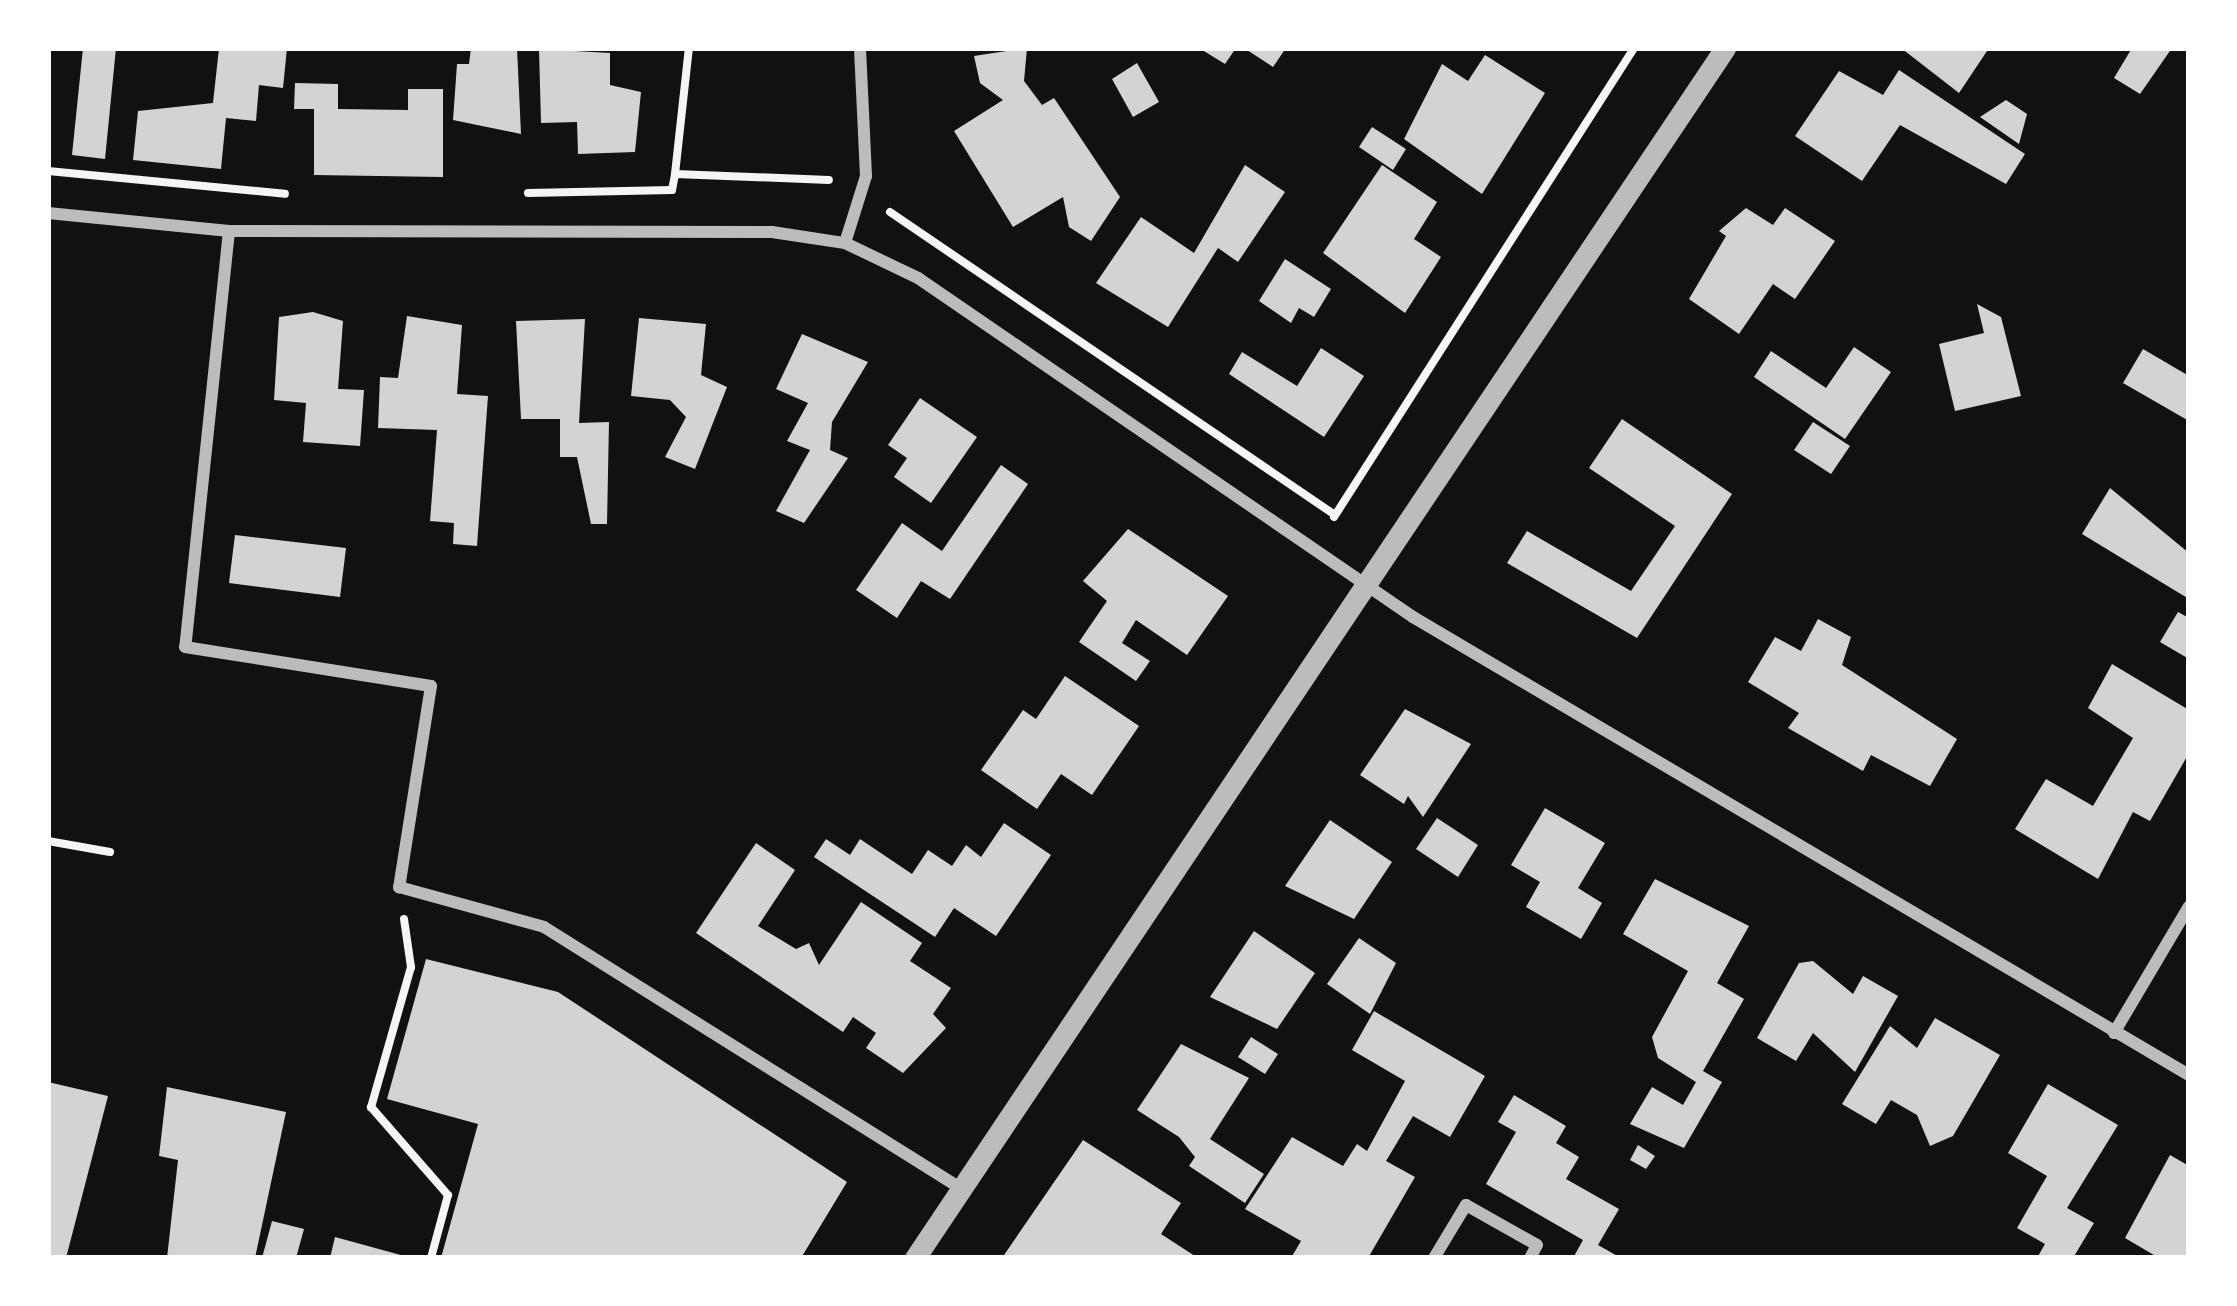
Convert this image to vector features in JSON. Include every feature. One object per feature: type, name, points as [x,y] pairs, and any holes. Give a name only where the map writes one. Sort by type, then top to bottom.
[{"type":"street","points":[[845,243],[866,176],[860,48]]},
{"type":"street","points":[[916,1258],[1725,48]]},
{"type":"street","points":[[48,213],[229,231],[772,232],[845,243],[918,278],[1366,583],[2189,1075]]},
{"type":"street","points":[[229,231],[185,647],[431,686],[399,887],[544,927],[961,1189]]},
{"type":"street","points":[[2114,1033],[2189,905]]},
{"type":"street","points":[[1434,1258],[1466,1205],[1538,1246],[1530,1258]]},
{"type":"path","points":[[676,174],[689,48]]},
{"type":"path","points":[[1335,515],[1634,48]]},
{"type":"path","points":[[48,841],[110,852]]},
{"type":"path","points":[[399,887],[411,967],[371,1107],[448,1195],[431,1258]]},
{"type":"building","points":[[83,48],[116,48],[105,159],[72,155]]},
{"type":"building","points":[[219,48],[287,48],[283,88],[259,85],[256,121],[226,118],[221,169],[133,160],[138,111],[213,103]]},
{"type":"building","points":[[471,48],[517,48],[521,134],[453,120],[457,64],[469,64]]},
{"type":"building","points":[[1027,48],[1024,81],[1042,105],[1054,98],[1120,197],[1091,241],[1069,227],[1063,197],[1013,227],[954,131],[1003,100],[980,83],[974,56]]},
{"type":"building","points":[[1199,48],[1236,48],[1225,64]]},
{"type":"building","points":[[1244,48],[1286,48],[1273,67]]},
{"type":"building","points":[[1901,48],[1989,48],[1959,93]]},
{"type":"building","points":[[2132,48],[2172,48],[2140,94],[2114,78]]},
{"type":"building","points":[[539,49],[610,53],[610,85],[641,92],[635,152],[578,154],[577,122],[541,123]]},
{"type":"building","points":[[1485,55],[1545,93],[1482,194],[1404,139],[1442,64],[1468,81]]},
{"type":"building","points":[[1137,63],[1159,102],[1133,117],[1112,79]]},
{"type":"building","points":[[1899,70],[2025,154],[2006,184],[1900,125],[1862,181],[1795,136],[1839,71],[1883,95]]},
{"type":"building","points":[[295,83],[338,84],[338,109],[408,110],[408,89],[443,89],[443,177],[314,175],[314,109],[294,109]]},
{"type":"building","points":[[2006,100],[2027,114],[2019,144],[1980,117]]},
{"type":"building","points":[[1372,127],[1406,149],[1393,170],[1359,147]]},
{"type":"building","points":[[1245,165],[1285,192],[1238,262],[1218,248],[1168,327],[1096,283],[1141,217],[1194,253]]},
{"type":"building","points":[[1382,165],[1437,202],[1414,239],[1441,257],[1405,313],[1323,253]]},
{"type":"building","points":[[1746,208],[1773,225],[1785,208],[1835,241],[1795,299],[1773,284],[1739,334],[1689,299],[1726,236],[1719,231]]},
{"type":"building","points":[[1285,259],[1331,289],[1314,317],[1299,308],[1291,323],[1259,301]]},
{"type":"building","points":[[1977,304],[2001,317],[2021,396],[1955,411],[1939,344],[1984,333]]},
{"type":"building","points":[[313,312],[343,321],[338,389],[364,390],[360,446],[303,442],[306,403],[274,400],[279,317]]},
{"type":"building","points":[[407,316],[462,325],[457,394],[488,396],[477,546],[453,544],[454,523],[430,521],[437,430],[378,428],[380,377],[398,378]]},
{"type":"building","points":[[639,318],[706,324],[701,375],[727,387],[695,469],[665,457],[686,417],[670,400],[631,396]]},
{"type":"building","points":[[585,319],[579,423],[609,422],[607,524],[591,524],[577,457],[560,457],[560,419],[521,419],[516,321]]},
{"type":"building","points":[[802,334],[868,362],[832,422],[830,450],[848,458],[804,523],[776,511],[810,450],[787,441],[808,403],[776,389]]},
{"type":"building","points":[[1854,347],[1891,372],[1845,439],[1754,377],[1771,351],[1826,388]]},
{"type":"building","points":[[1321,348],[1364,376],[1324,437],[1229,374],[1242,352],[1297,386]]},
{"type":"building","points":[[2143,349],[2189,376],[2189,421],[2123,383]]},
{"type":"building","points":[[920,398],[977,437],[931,503],[894,477],[907,458],[888,445]]},
{"type":"building","points":[[1622,419],[1732,494],[1637,638],[1507,563],[1527,531],[1631,591],[1675,526],[1589,468]]},
{"type":"building","points":[[1813,422],[1850,446],[1831,474],[1794,450]]},
{"type":"building","points":[[1001,465],[1028,484],[950,599],[921,581],[897,618],[856,590],[902,523],[942,551]]},
{"type":"building","points":[[2110,488],[2189,553],[2189,599],[2082,534]]},
{"type":"building","points":[[1128,529],[1228,596],[1187,655],[1136,620],[1122,643],[1150,661],[1136,681],[1079,642],[1107,601],[1083,581]]},
{"type":"building","points":[[235,535],[346,548],[340,597],[229,583]]},
{"type":"building","points":[[2178,612],[2189,618],[2189,659],[2160,642]]},
{"type":"building","points":[[1818,619],[1851,637],[1842,665],[1957,739],[1930,786],[1871,755],[1863,771],[1788,728],[1799,713],[1748,682],[1775,637],[1801,651]]},
{"type":"building","points":[[2112,664],[2189,710],[2189,753],[2150,821],[2133,812],[2098,879],[2015,829],[2046,779],[2093,806],[2133,738],[2088,708]]},
{"type":"building","points":[[1065,676],[1139,726],[1092,795],[1061,774],[1037,809],[981,770],[1023,710],[1036,719]]},
{"type":"building","points":[[1405,709],[1471,744],[1423,817],[1408,796],[1404,804],[1360,775]]},
{"type":"building","points":[[1545,808],[1605,843],[1578,888],[1602,903],[1581,939],[1526,907],[1540,882],[1511,865]]},
{"type":"building","points":[[1437,818],[1478,845],[1458,877],[1416,849]]},
{"type":"building","points":[[1330,820],[1392,862],[1354,919],[1285,886]]},
{"type":"building","points":[[1004,823],[1051,855],[996,936],[954,908],[935,937],[814,857],[826,839],[850,855],[860,839],[912,874],[928,850],[952,866],[966,845],[981,857]]},
{"type":"building","points":[[756,843],[795,870],[758,926],[796,949],[809,943],[819,965],[861,902],[922,943],[910,961],[951,988],[933,1014],[946,1028],[903,1073],[866,1048],[876,1033],[853,1017],[843,1032],[696,933]]},
{"type":"building","points":[[1655,879],[1749,926],[1717,983],[1744,999],[1703,1071],[1722,1082],[1684,1148],[1630,1124],[1652,1087],[1683,1105],[1696,1082],[1658,1058],[1652,1037],[1688,971],[1623,934]]},
{"type":"building","points":[[1254,931],[1315,973],[1277,1029],[1210,997]]},
{"type":"building","points":[[1359,938],[1396,963],[1370,1014],[1327,984]]},
{"type":"building","points":[[426,959],[558,992],[847,1182],[801,1258],[441,1258],[478,1124],[387,1099]]},
{"type":"building","points":[[1813,961],[1853,994],[1863,976],[1898,996],[1855,1072],[1813,1033],[1796,1061],[1757,1038],[1799,963]]},
{"type":"building","points":[[1374,1011],[1485,1076],[1450,1137],[1413,1116],[1386,1161],[1415,1177],[1368,1258],[1291,1258],[1301,1241],[1245,1209],[1292,1137],[1343,1166],[1357,1144],[1367,1151],[1405,1081],[1352,1050]]},
{"type":"building","points":[[1935,1018],[2000,1055],[1953,1136],[1930,1146],[1917,1115],[1891,1100],[1876,1124],[1842,1104],[1890,1026],[1917,1048]]},
{"type":"building","points":[[1251,1037],[1278,1054],[1265,1074],[1238,1057]]},
{"type":"building","points":[[1181,1044],[1249,1078],[1210,1139],[1264,1174],[1245,1203],[1189,1166],[1195,1157],[1179,1137],[1137,1110]]},
{"type":"building","points":[[48,1082],[108,1096],[66,1258],[48,1258]]},
{"type":"building","points":[[2048,1084],[2118,1125],[2067,1208],[2094,1223],[2073,1258],[2037,1258],[2045,1244],[2017,1228],[2047,1176],[2008,1153]]},
{"type":"building","points":[[167,1087],[286,1112],[255,1258],[167,1258],[178,1160],[159,1156]]},
{"type":"building","points":[[1514,1095],[1566,1126],[1556,1143],[1579,1157],[1566,1179],[1619,1209],[1598,1245],[1621,1258],[1573,1258],[1583,1240],[1486,1184],[1516,1132],[1498,1122]]},
{"type":"building","points":[[1083,1140],[1181,1203],[1161,1234],[1198,1258],[1002,1258]]},
{"type":"building","points":[[1638,1145],[1655,1156],[1646,1169],[1630,1160]]},
{"type":"building","points":[[2170,1155],[2189,1166],[2189,1258],[2159,1258],[2125,1238]]},
{"type":"building","points":[[272,1221],[304,1229],[296,1258],[262,1258]]},
{"type":"building","points":[[335,1237],[408,1257],[330,1258]]}]
